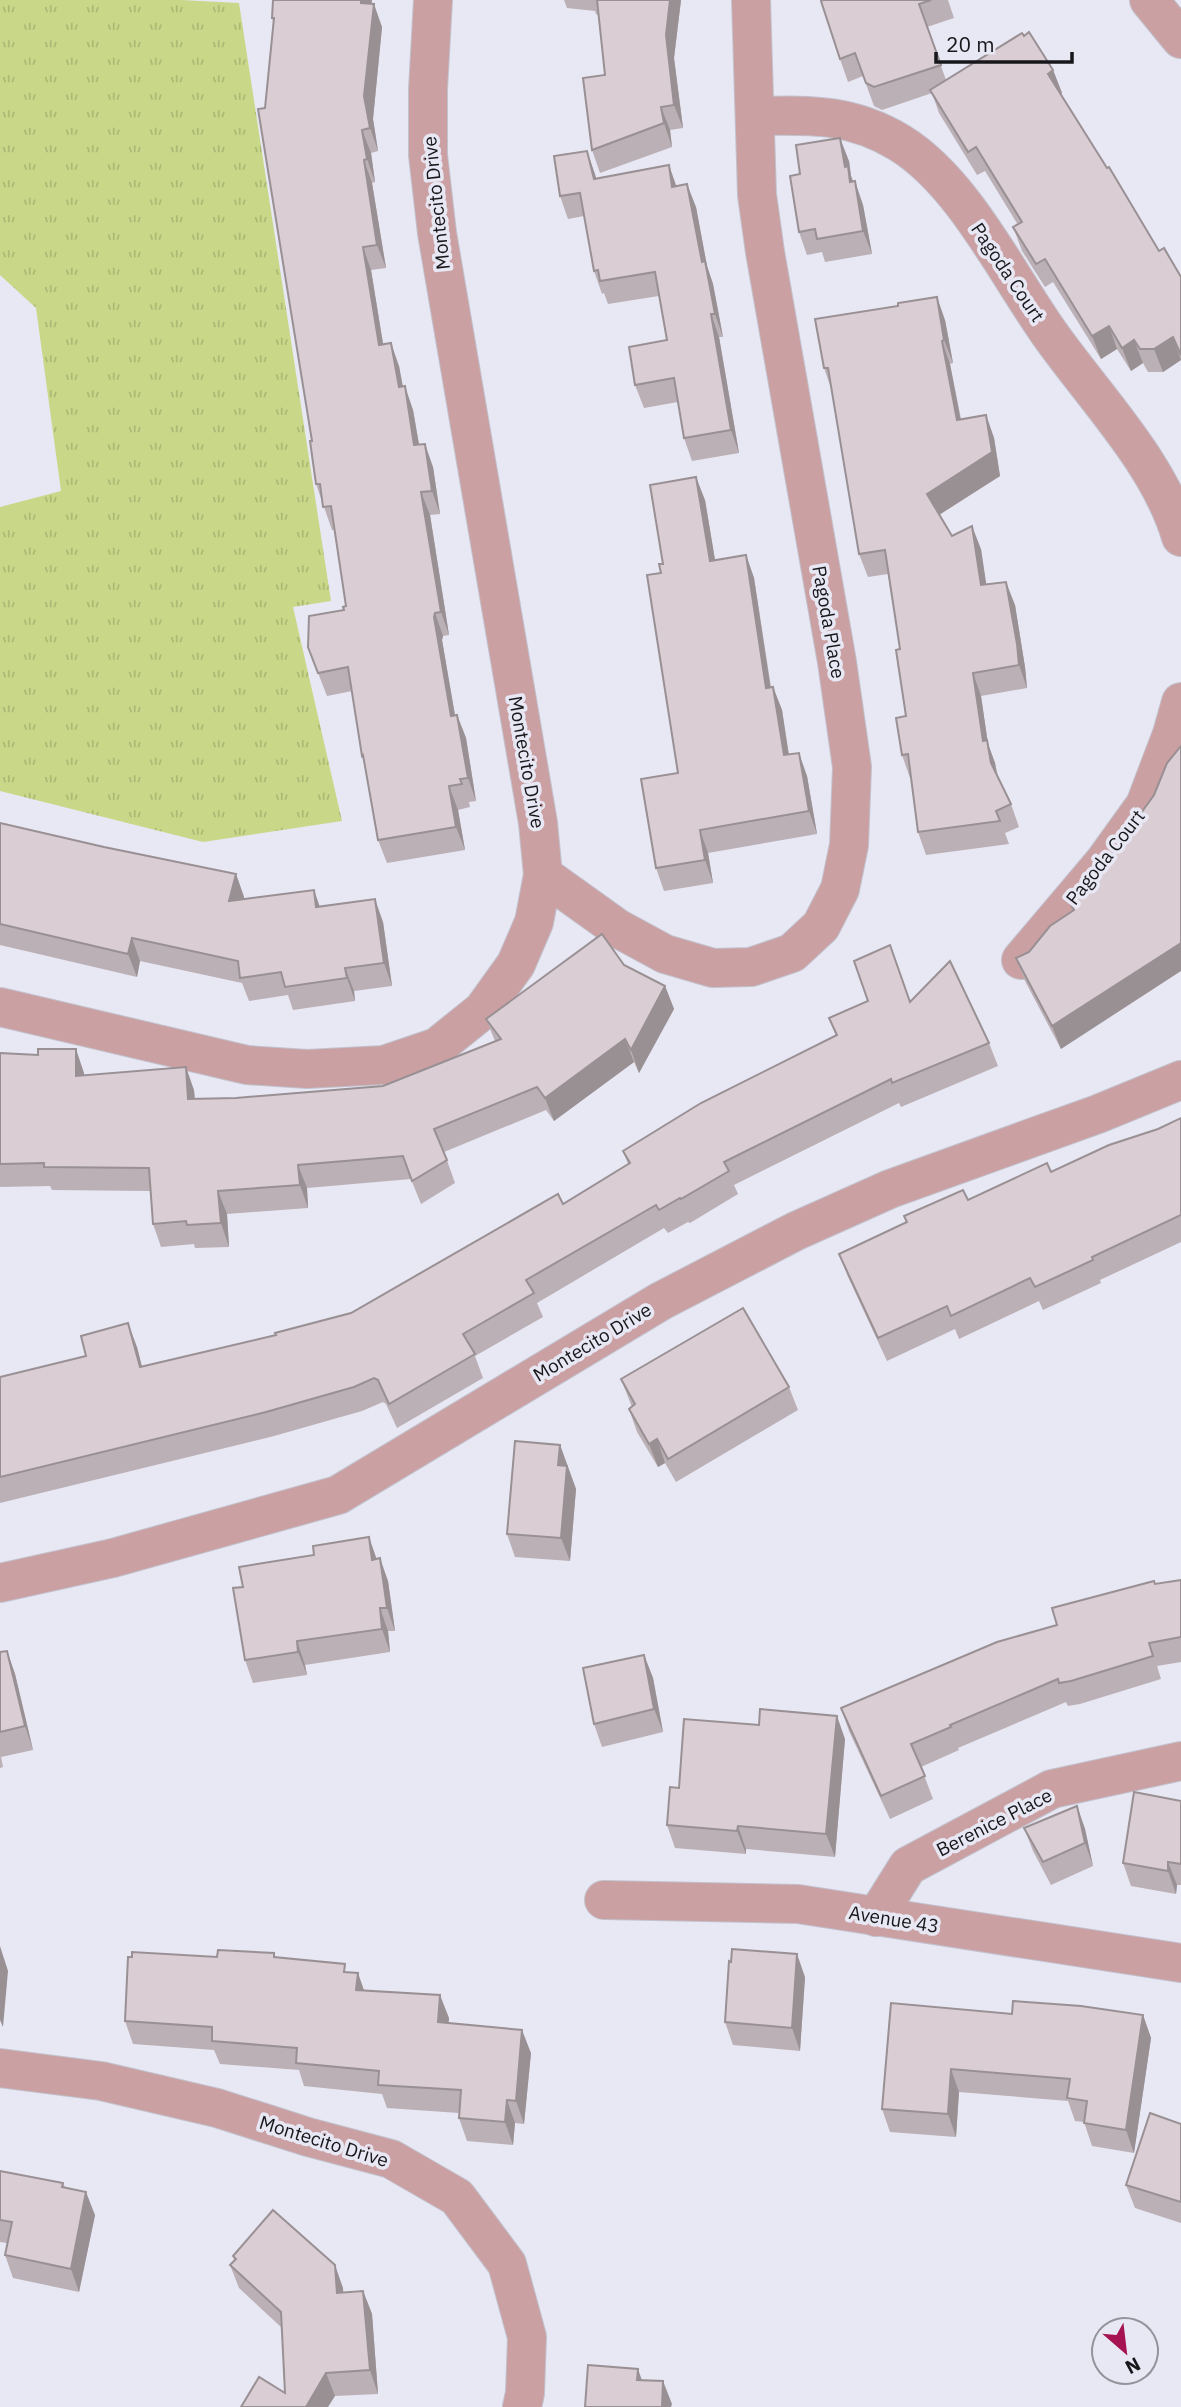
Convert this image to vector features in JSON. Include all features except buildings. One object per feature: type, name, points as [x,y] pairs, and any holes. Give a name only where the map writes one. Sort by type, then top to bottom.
[{"type":"street","name":"Montecito Drive","points":[[0,1007],[247,1065],[307,1069],[384,1066],[437,1047],[483,1010],[516,964],[534,922],[543,875],[538,822],[463,390],[431,181],[428,155],[428,89],[433,0]]},
{"type":"street","name":"Pagoda Place","points":[[543,875],[617,928],[665,954],[713,968],[751,967],[792,953],[821,926],[840,889],[849,845],[852,767],[757,195],[751,0]]},
{"type":"street","points":[[1149,0],[1181,39]]},
{"type":"street","name":"Pagoda Court","points":[[756,116],[818,115],[861,124],[900,143],[940,175],[978,226],[1049,334],[1151,470],[1181,537]]},
{"type":"street","name":"Pagoda Court","points":[[1021,960],[1104,862],[1145,805],[1181,702]]},
{"type":"street","name":"Montecito Drive","points":[[0,1583],[113,1558],[338,1494],[661,1301],[796,1231],[891,1189],[1098,1114],[1181,1080]]},
{"type":"street","name":"Berenice Place","points":[[876,1917],[908,1866],[1052,1789],[1181,1761]]},
{"type":"street","name":"Avenue 43","points":[[604,1900],[798,1904],[1181,1964]]},
{"type":"street","name":"Montecito Drive","points":[[0,2068],[100,2081],[217,2108],[390,2159],[457,2197],[507,2264],[527,2337],[522,2407]]},
{"type":"green space","points":[[0,0],[181,0],[239,3],[331,601],[293,607],[342,821],[203,842],[0,791],[0,507],[61,491],[36,308],[0,275]]}]
